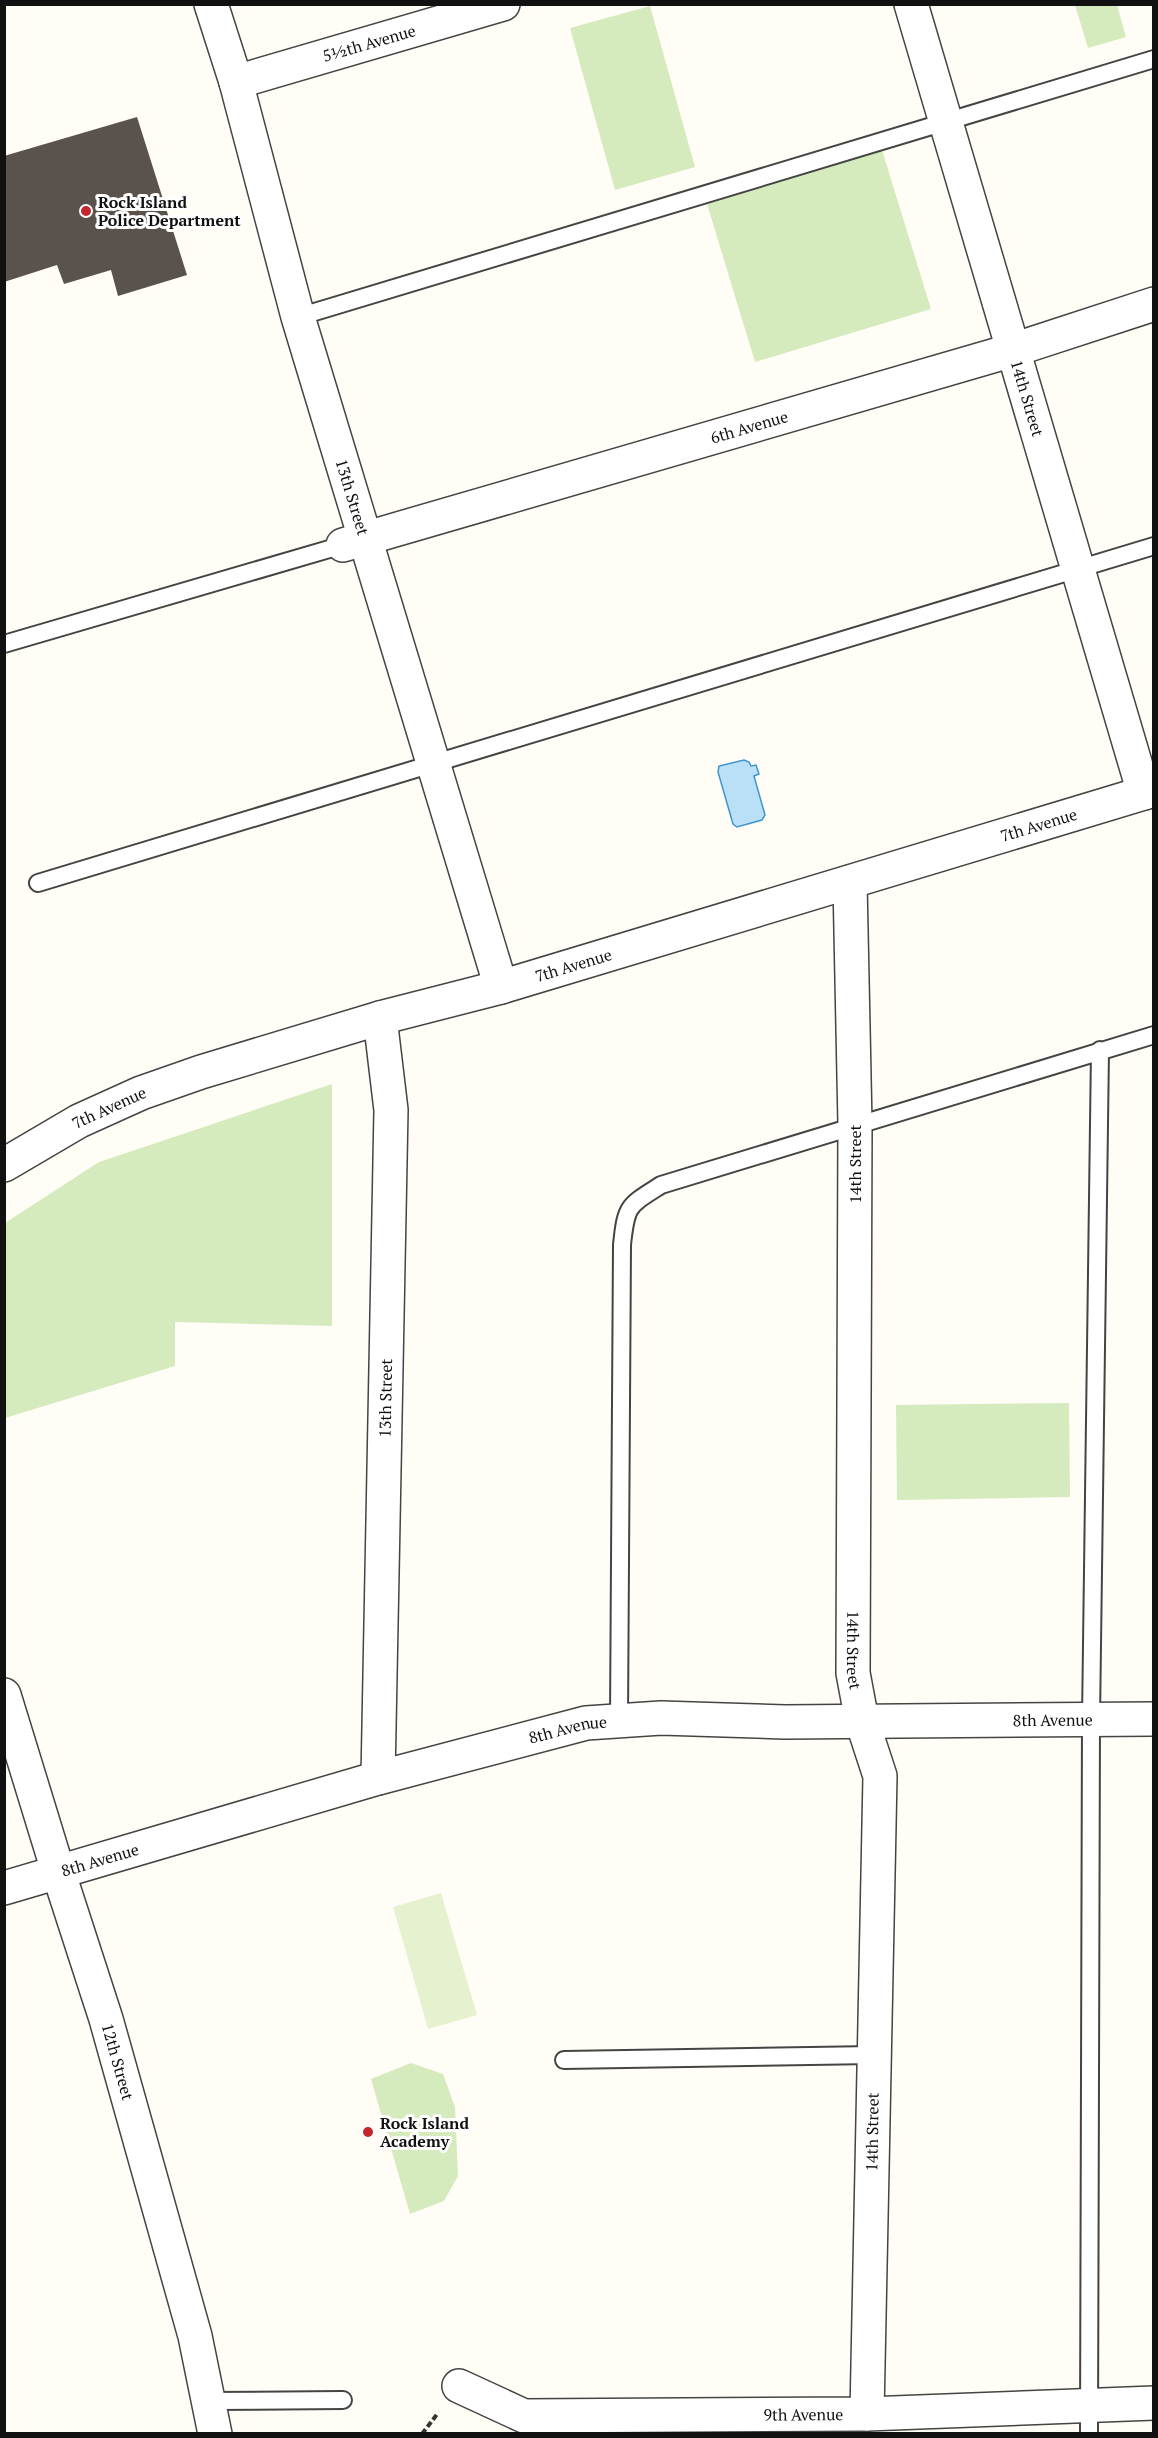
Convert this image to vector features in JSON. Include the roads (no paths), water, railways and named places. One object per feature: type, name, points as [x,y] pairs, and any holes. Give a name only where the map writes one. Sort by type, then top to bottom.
[{"type":"street","name":"13th Street","points":[[212,4],[236,82],[355,542],[434,763],[501,987]]},
{"type":"street","name":"5½th Avenue","points":[[236,82],[503,4]]},
{"type":"street","name":"14th Street","points":[[911,4],[1078,569],[1149,792]]},
{"type":"street","name":"6th Avenue","points":[[355,542],[1013,350],[1154,304]]},
{"type":"street","name":"7th Avenue","points":[[4,1165],[79,1120],[141,1093],[201,1072],[380,1018],[501,987],[1149,792]]},
{"type":"street","name":"14th Street","points":[[850,882],[855,1125],[853,1673],[862,1721],[879,1776],[867,2414]]},
{"type":"street","name":"13th Street","points":[[378,1778],[391,1110],[380,1018]]},
{"type":"street","name":"12th Street","points":[[4,1695],[106,2019],[195,2336],[215,2433]]},
{"type":"street","name":"8th Avenue","points":[[4,1887],[378,1778],[586,1723],[619,1719],[862,1721],[1154,1719]]},
{"type":"street","name":"9th Avenue","points":[[459,2386],[524,2416],[818,2423],[867,2414],[1089,2420],[1154,2403]]},
{"type":"lane","points":[[298,317],[1154,59]]},
{"type":"lane","points":[[4,644],[355,542]]},
{"type":"lane","points":[[38,883],[1154,546]]},
{"type":"lane","points":[[619,1719],[622,1257],[625,1215],[636,1201],[661,1185],[1154,1035]]},
{"type":"lane","points":[[1089,2420],[1091,1719],[1100,1050]]},
{"type":"lane","points":[[564,2060],[874,2055]]},
{"type":"lane","points":[[208,2401],[343,2400]]},
{"type":"water","points":[[744,760],[751,766],[756,765],[759,774],[754,776],[765,815],[762,820],[737,827],[733,824],[718,772],[719,766]]},
{"type":"place","name":"Rock Island Police Department","points":[[86,211]]},
{"type":"place","name":"Rock Island Academy","points":[[368,2132]]}]
